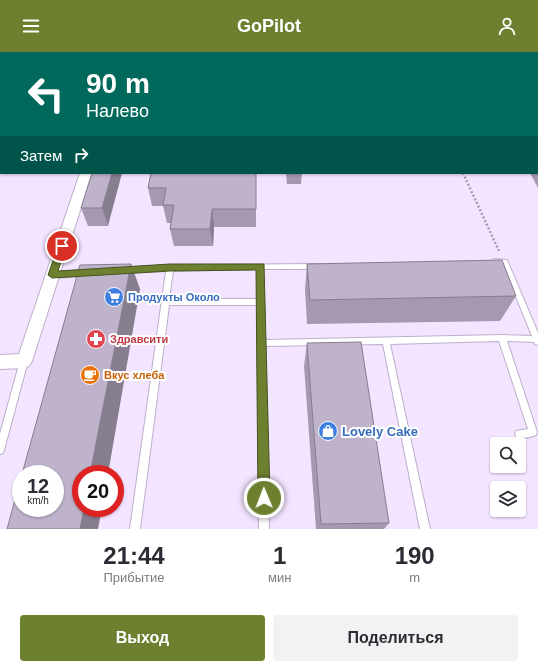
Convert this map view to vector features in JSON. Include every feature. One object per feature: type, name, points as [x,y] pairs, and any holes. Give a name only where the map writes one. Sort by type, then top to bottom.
[{"type":"street","points":[[0,362],[24,361],[86,174]]},
{"type":"lane","points":[[262,343],[502,338],[537,341],[505,262],[489,262]]},
{"type":"lane","points":[[115,271],[170,268],[323,265]]},
{"type":"lane","points":[[260,267],[264,529]]},
{"type":"lane","points":[[135,529],[170,268]]},
{"type":"lane","points":[[52,275],[92,272]]},
{"type":"lane","points":[[166,302],[261,302]]},
{"type":"lane","points":[[502,338],[533,432],[519,434]]},
{"type":"lane","points":[[386,341],[425,529]]},
{"type":"lane","points":[[0,450],[24,361]]},
{"type":"path","points":[[309,52],[349,52]]},
{"type":"path","points":[[463,174],[505,262]]},
{"type":"building","points":[[92,174],[112,174],[102,208],[81,208]]},
{"type":"building","points":[[151,174],[256,174],[256,209],[212,209],[210,229],[170,229],[174,205],[163,205],[166,188],[148,188]]},
{"type":"building","points":[[502,260],[516,296],[310,300],[307,264]]},
{"type":"building","points":[[131,264],[92,465],[72,465],[72,517],[82,517],[80,529],[7,529],[12,511],[12,517],[64,517],[64,465],[24,465],[80,265]]},
{"type":"building","points":[[361,342],[389,523],[321,524],[307,343]]},
{"type":"place","name":"Продукты Около","points":[[114,297]]},
{"type":"place","name":"Здравсити","points":[[96,339]]},
{"type":"place","name":"Вкус хлеба","points":[[90,375]]},
{"type":"place","name":"Lovely Cake","points":[[328,431]]},
{"type":"route","points":[[62,246],[52,275],[170,268],[260,267],[262,279],[261,302],[264,498]]}]
